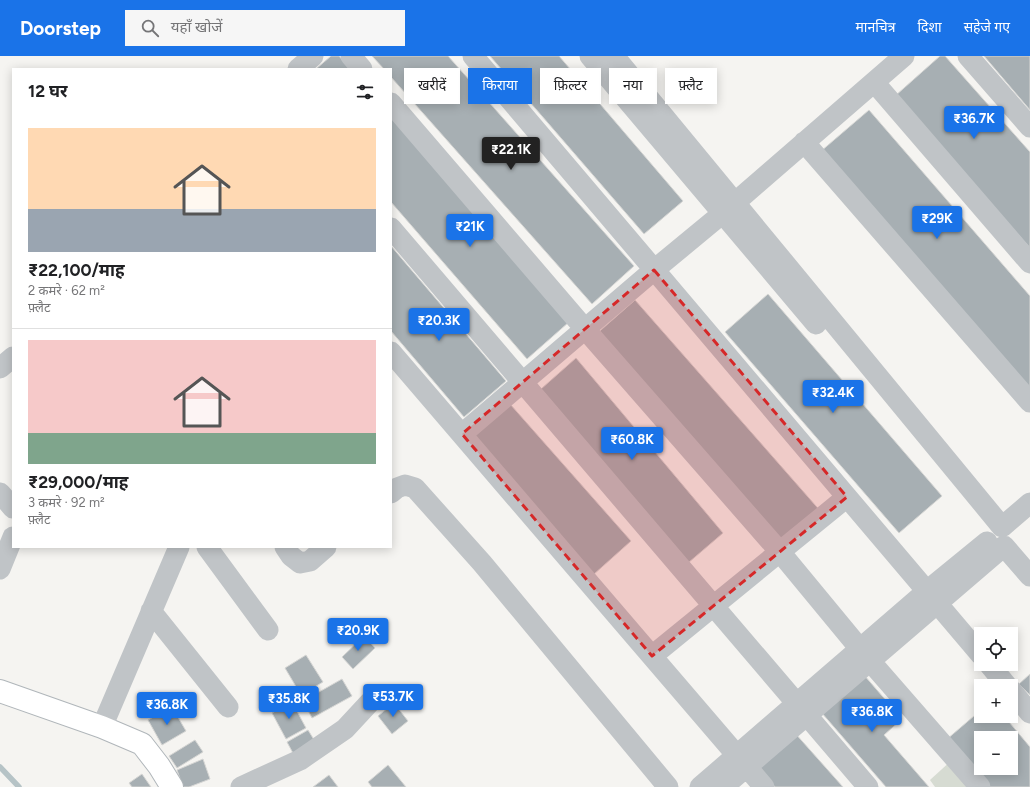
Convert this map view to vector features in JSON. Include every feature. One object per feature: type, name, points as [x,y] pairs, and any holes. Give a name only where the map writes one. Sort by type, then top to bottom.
[{"type":"street","points":[[299,68],[313,56]]},
{"type":"street","points":[[351,56],[361,68]]},
{"type":"street","points":[[473,56],[974,647]]},
{"type":"street","points":[[590,56],[729,208]]},
{"type":"street","points":[[614,56],[729,208],[1000,536],[1030,576]]},
{"type":"street","points":[[462,434],[729,208],[904,56]]},
{"type":"street","points":[[968,56],[1030,127]]},
{"type":"street","points":[[874,82],[1030,263]]},
{"type":"street","points":[[392,104],[585,329],[780,552],[866,655],[980,787]]},
{"type":"street","points":[[804,142],[1030,402]]},
{"type":"street","points":[[392,229],[868,787]]},
{"type":"street","points":[[392,353],[764,787]]},
{"type":"street","points":[[392,492],[397,488],[405,485],[415,488],[482,563],[668,787]]},
{"type":"street","points":[[0,493],[12,507]]},
{"type":"street","points":[[652,656],[847,497]]},
{"type":"street","points":[[700,787],[742,761],[866,655],[1000,536],[1030,503]]},
{"type":"street","points":[[1000,536],[1030,521]]},
{"type":"street","points":[[1000,536],[1030,558]]},
{"type":"street","points":[[0,568],[12,539]]},
{"type":"street","points":[[102,728],[179,548]]},
{"type":"street","points":[[208,548],[268,630]]},
{"type":"street","points":[[286,548],[291,556],[300,563],[310,561],[325,548]]},
{"type":"street","points":[[151,611],[228,707]]},
{"type":"street","points":[[995,671],[1001,679]]},
{"type":"street","points":[[0,691],[142,744],[159,766],[172,787]]},
{"type":"street","points":[[1018,698],[1030,713]]},
{"type":"street","points":[[240,787],[300,760],[344,729],[371,701]]},
{"type":"street","points":[[723,787],[742,761]]},
{"type":"highlighted area","points":[[654,270],[847,497],[652,656],[462,434]]},
{"type":"shaded area","points":[[953,759],[977,787],[935,787],[930,780]]},
{"type":"building","points":[[331,56],[339,56],[349,68],[317,68]]},
{"type":"building","points":[[372,56],[448,56],[459,68],[404,68],[404,92],[392,78],[392,68],[383,68]]},
{"type":"building","points":[[490,56],[559,56],[569,68],[540,68],[540,104],[600,104],[683,201],[644,234],[532,104],[532,68],[500,68]]},
{"type":"building","points":[[940,56],[945,56],[1030,152],[1030,248],[895,96]]},
{"type":"building","points":[[984,56],[1030,56],[1030,110]]},
{"type":"building","points":[[460,70],[468,79],[468,104],[491,104],[634,266],[592,304],[415,104],[460,104]]},
{"type":"building","points":[[869,110],[1030,296],[1030,395],[820,152]]},
{"type":"building","points":[[392,117],[569,322],[527,359],[392,203]]},
{"type":"building","points":[[392,247],[506,381],[464,417],[392,332]]},
{"type":"building","points":[[768,294],[942,496],[899,533],[725,332]]},
{"type":"building","points":[[635,300],[823,514],[781,551],[593,337]]},
{"type":"building","points":[[576,358],[723,533],[688,563],[541,389]]},
{"type":"building","points":[[510,404],[631,541],[593,575],[472,438]]},
{"type":"building","points":[[364,636],[375,648],[353,669],[342,657]]},
{"type":"building","points":[[306,655],[323,682],[301,695],[285,668]]},
{"type":"building","points":[[1030,674],[1030,695],[1019,684]]},
{"type":"building","points":[[864,675],[902,719],[884,735],[929,787],[886,787],[821,712]]},
{"type":"building","points":[[342,679],[352,696],[312,718],[303,701]]},
{"type":"building","points":[[292,702],[306,728],[286,739],[272,713]]},
{"type":"building","points":[[394,703],[408,721],[392,734],[378,716]]},
{"type":"building","points":[[172,707],[186,731],[162,745],[148,720]]},
{"type":"building","points":[[974,716],[974,723],[1010,723],[1017,731],[974,731],[974,773],[946,740]]},
{"type":"building","points":[[308,730],[316,743],[294,755],[287,742]]},
{"type":"building","points":[[794,732],[843,787],[775,787],[756,765]]},
{"type":"building","points":[[1018,733],[1030,747],[1030,787],[986,787],[976,775],[1018,775]]},
{"type":"building","points":[[195,740],[203,752],[177,768],[169,756]]},
{"type":"building","points":[[203,759],[210,779],[189,787],[183,787],[177,770]]},
{"type":"building","points":[[388,765],[406,787],[372,787],[368,782]]},
{"type":"building","points":[[142,774],[151,787],[132,787],[129,783]]},
{"type":"building","points":[[329,775],[338,787],[313,787]]},
{"type":"waterway","points":[[0,767],[19,787]]}]
